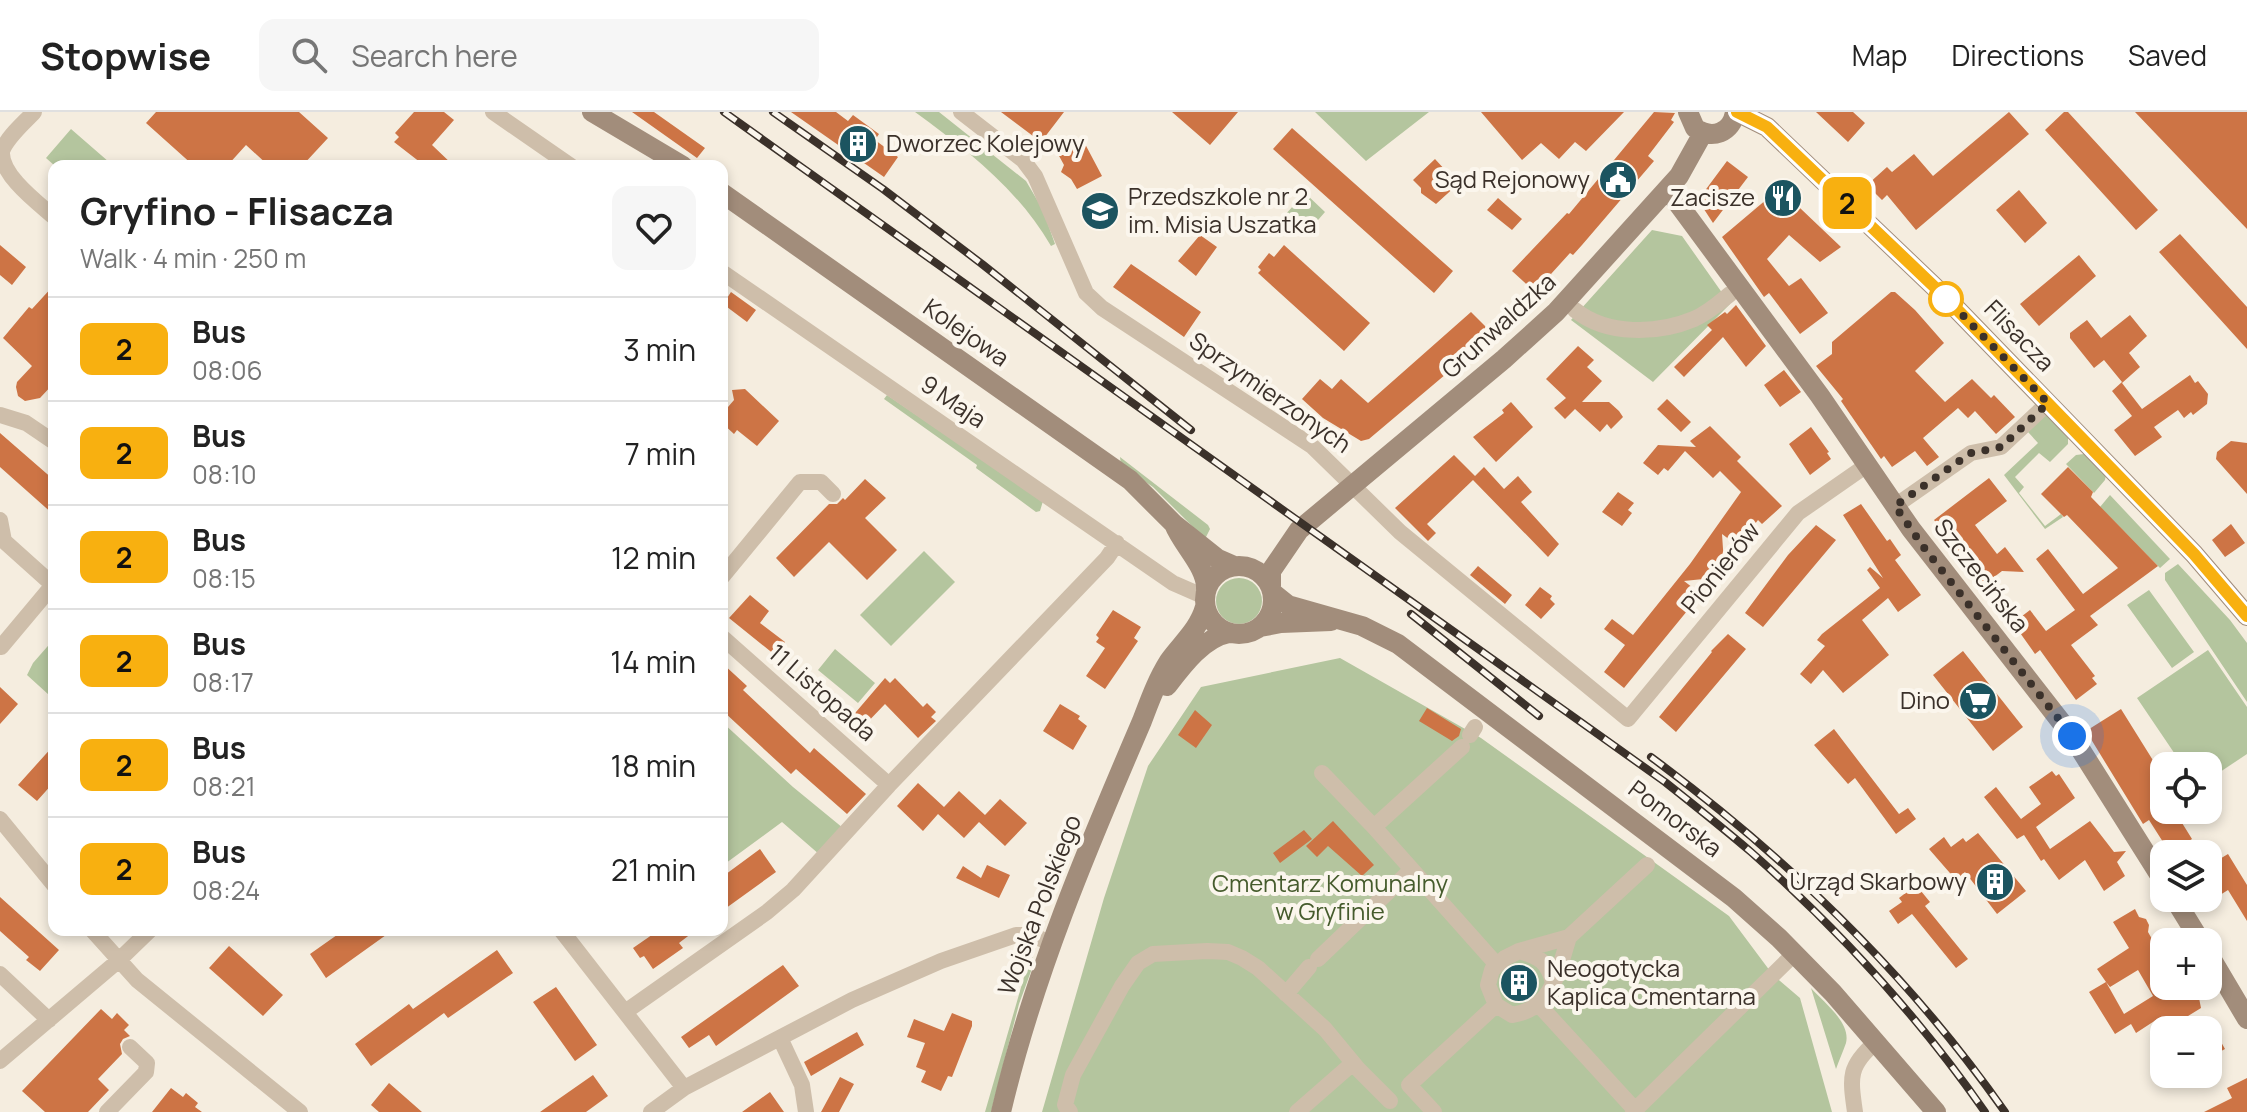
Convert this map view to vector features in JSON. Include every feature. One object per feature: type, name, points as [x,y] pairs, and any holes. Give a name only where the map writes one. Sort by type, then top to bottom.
[{"type":"street","points":[[34,112],[2,150],[2,167],[7,176],[48,211]]},
{"type":"street","points":[[493,112],[562,160]]},
{"type":"street","points":[[592,112],[673,160]]},
{"type":"street","name":"Sprzymierzonych","points":[[961,112],[1013,151],[1035,176],[1086,293],[1102,308],[1312,446],[1400,532],[1628,719]]},
{"type":"street","points":[[1688,112],[1691,121],[1703,133],[1712,135],[1726,130],[1736,112]]},
{"type":"street","name":"Flisacza","points":[[1736,112],[1767,127],[1908,260],[2194,554],[2247,616]]},
{"type":"street","name":"Grunwaldzka","points":[[1272,590],[1271,571],[1299,530],[1540,327],[1584,284],[1668,190],[1703,133]]},
{"type":"street","name":"Szczecińska","points":[[1668,190],[1820,396],[1925,549],[2072,736],[2150,860]]},
{"type":"street","name":"Kolejowa","points":[[728,197],[1130,480],[1174,524],[1218,559],[1238,566]]},
{"type":"street","name":"9 Maja","points":[[728,276],[1173,583],[1205,598]]},
{"type":"street","points":[[1575,310],[1603,325],[1661,329],[1704,314],[1730,294]]},
{"type":"street","points":[[1895,506],[1971,453],[1992,450],[2010,440],[2048,403]]},
{"type":"street","points":[[0,415],[26,423],[48,438]]},
{"type":"street","name":"Pionierów","points":[[1628,719],[1798,513],[1867,465]]},
{"type":"street","points":[[728,570],[800,482],[821,482],[833,494]]},
{"type":"street","points":[[0,520],[4,541],[48,581]]},
{"type":"street","name":"Kolejowa","points":[[1174,524],[1205,577],[1205,598]]},
{"type":"street","name":"Grunwaldzka","points":[[1238,566],[1260,557],[1286,534],[1299,530]]},
{"type":"street","points":[[625,1012],[767,912],[793,890],[889,785],[1107,558],[1117,543]]},
{"type":"street","points":[[1238,566],[1261,574],[1272,590],[1271,612],[1260,627],[1243,634],[1229,633],[1213,623],[1205,598],[1217,574],[1238,566]]},
{"type":"street","name":"Pomorska","points":[[1272,590],[1288,605],[1370,629],[1398,644],[1715,882],[1801,959],[1936,1112]]},
{"type":"street","points":[[1,647],[48,591]]},
{"type":"street","name":"Wojska Polskiego","points":[[1001,1112],[1050,943],[1163,671],[1197,626],[1205,598]]},
{"type":"street","name":"Pomorska","points":[[1260,627],[1340,620]]},
{"type":"street","name":"Wojska Polskiego","points":[[1142,721],[1182,668],[1212,639],[1229,633]]},
{"type":"street","name":"11 Listopada","points":[[728,642],[889,785]]},
{"type":"street","points":[[1374,827],[1469,736]]},
{"type":"street","points":[[1322,773],[1497,965]]},
{"type":"street","points":[[0,819],[48,877]]},
{"type":"street","points":[[1569,937],[1553,985],[1539,1005],[1528,1013],[1512,1015],[1496,1005],[1488,985],[1492,970],[1497,965],[1519,951],[1569,937],[1647,865]]},
{"type":"street","points":[[1286,994],[1411,870]]},
{"type":"street","points":[[651,1112],[684,1088],[852,1000],[941,961],[1016,935],[1032,935],[1050,943]]},
{"type":"street","points":[[97,936],[148,989],[300,1112]]},
{"type":"street","points":[[0,1061],[144,936]]},
{"type":"street","points":[[566,936],[684,1088]]},
{"type":"street","points":[[1519,951],[1540,957],[1549,967],[1553,985]]},
{"type":"street","points":[[1070,1112],[1065,1105],[1073,1075],[1122,986],[1138,963],[1153,954],[1228,952],[1258,968],[1325,1029],[1388,1106],[1496,1005]]},
{"type":"street","points":[[1539,1005],[1635,1111],[1787,961]]},
{"type":"street","points":[[0,974],[49,1020]]},
{"type":"street","points":[[2222,977],[2247,1019]]},
{"type":"street","points":[[780,1038],[802,1085],[806,1112]]},
{"type":"street","points":[[1855,1112],[1850,1080],[1853,1069],[1860,1055],[1876,1042]]},
{"type":"street","points":[[107,1112],[146,1072],[147,1063],[130,1047]]},
{"type":"street","points":[[1297,1112],[1353,1063]]},
{"type":"street","points":[[1409,1085],[1434,1112]]},
{"type":"green space","points":[[915,112],[939,112],[1026,181],[1043,210],[1055,244],[1051,246],[1007,188],[954,141]]},
{"type":"green space","points":[[1315,112],[1429,112],[1366,161]]},
{"type":"green space","points":[[71,129],[107,160],[48,160],[46,158]]},
{"type":"green space","points":[[1305,193],[1325,212],[1305,235],[1284,216]]},
{"type":"green space","points":[[1652,230],[1682,236],[1730,304],[1653,382],[1571,320]]},
{"type":"green space","points":[[887,395],[1043,501],[1040,511],[1036,512],[976,468],[977,465],[884,399]]},
{"type":"green space","points":[[2045,412],[2068,438],[2068,444],[2050,462],[2039,453],[2015,477],[2024,487],[2019,493],[2045,526],[2061,514],[2063,517],[2045,529],[2004,475],[2038,443],[2028,432]]},
{"type":"green space","points":[[2084,454],[2106,475],[2094,493],[2066,464],[2076,455]]},
{"type":"green space","points":[[1120,457],[1208,525],[1210,529],[1205,539],[1153,487],[1121,465]]},
{"type":"green space","points":[[2110,495],[2170,559],[2160,568],[2100,507]]},
{"type":"green space","points":[[924,551],[955,582],[891,646],[860,615]]},
{"type":"green space","points":[[2178,564],[2247,643],[2247,702],[2165,580],[2165,573]]},
{"type":"green space","points":[[1239,578],[1255,585],[1262,601],[1255,617],[1239,624],[1223,617],[1216,601],[1223,585]]},
{"type":"green space","points":[[2149,590],[2194,652],[2172,668],[2127,605]]},
{"type":"green space","points":[[48,646],[48,694],[27,675]]},
{"type":"green space","points":[[835,649],[875,683],[858,703],[818,670]]},
{"type":"green space","points":[[2208,650],[2247,707],[2247,754],[2222,771],[2222,752],[2174,752],[2137,698]]},
{"type":"green space","name":"Cmentarz Komunalny w Gryfinie","points":[[1340,658],[1481,738],[1729,916],[1773,975],[1800,998],[1832,1112],[1042,1112],[1104,898],[1148,766],[1201,687]]},
{"type":"green space","points":[[728,727],[843,828],[820,855],[782,822],[728,862]]},
{"type":"green space","points":[[1031,953],[1034,963],[1019,1004],[991,1112],[985,1112]]},
{"type":"green space","points":[[1811,988],[1835,1013],[1844,1028],[1846,1043],[1836,1069]]},
{"type":"building","points":[[156,112],[299,112],[328,138],[308,160],[262,160],[246,145],[232,160],[187,160],[146,123]]},
{"type":"building","points":[[414,112],[444,112],[454,120],[432,145],[448,160],[417,160],[394,142],[399,137],[395,133]]},
{"type":"building","points":[[632,112],[654,112],[705,148],[697,158]]},
{"type":"building","name":"Dworzec Kolejowy","points":[[791,112],[836,112],[848,121],[853,115],[879,134],[875,140],[898,157],[884,177]]},
{"type":"building","points":[[1001,112],[1064,112],[1041,142]]},
{"type":"building","points":[[1172,112],[1238,112],[1210,145]]},
{"type":"building","points":[[1481,112],[1624,112],[1586,151],[1575,142],[1559,159],[1541,143],[1522,160]]},
{"type":"building","points":[[1654,112],[1675,113],[1671,120],[1674,122],[1648,156],[1654,161],[1573,255],[1570,253],[1535,292],[1512,271],[1569,214]]},
{"type":"building","points":[[1816,112],[1853,112],[1865,123],[1848,142]]},
{"type":"building","points":[[2009,112],[2029,134],[1916,230],[1887,195],[1882,200],[1867,185],[1887,167],[1892,172],[1914,154],[1933,176]]},
{"type":"building","points":[[2064,112],[2068,112],[2158,210],[2136,230],[2045,130]]},
{"type":"building","points":[[2135,112],[2247,112],[2247,229],[2200,180]]},
{"type":"building","points":[[1292,128],[1453,271],[1434,293],[1273,149]]},
{"type":"building","points":[[1084,142],[1102,176],[1077,189],[1071,179],[1061,172],[1064,165],[1058,154]]},
{"type":"building","points":[[1435,159],[1458,184],[1436,204],[1421,193],[1421,188],[1413,180]]},
{"type":"building","points":[[1727,161],[1748,177],[1713,223],[1698,200]]},
{"type":"building","points":[[1780,189],[1841,247],[1820,262],[1789,235],[1767,259],[1789,286],[1801,278],[1828,313],[1800,334],[1769,293],[1764,297],[1722,237]]},
{"type":"building","points":[[2019,190],[2047,223],[2025,243],[1996,210]]},
{"type":"building","points":[[1498,198],[1522,219],[1512,230],[1487,210]]},
{"type":"building","points":[[2180,234],[2247,307],[2247,349],[2159,252]]},
{"type":"building","points":[[1200,235],[1217,247],[1196,276],[1178,261]]},
{"type":"building","points":[[0,245],[26,267],[12,285],[0,275]]},
{"type":"building","points":[[1284,245],[1370,323],[1344,351],[1258,273],[1261,270],[1258,267],[1269,253],[1274,257]]},
{"type":"building","points":[[2079,255],[2096,276],[2039,326],[2020,304]]},
{"type":"building","points":[[1131,264],[1201,312],[1184,337],[1113,287]]},
{"type":"building","points":[[48,292],[48,389],[40,398],[25,401],[18,396],[17,382],[32,366],[3,338],[29,307],[32,309]]},
{"type":"building","points":[[731,292],[756,310],[747,322],[728,308]]},
{"type":"building","points":[[1891,292],[1915,310],[1944,343],[1915,371],[1945,402],[1972,379],[1991,398],[1994,395],[2015,417],[1996,434],[1975,411],[1968,418],[1958,408],[1923,438],[1939,457],[1927,466],[1915,451],[1892,467],[1884,456],[1881,459],[1841,401],[1843,399],[1816,366],[1832,354],[1832,342]]},
{"type":"building","points":[[1736,305],[1766,346],[1746,367],[1723,337],[1684,377],[1674,367],[1712,330],[1707,325]]},
{"type":"building","points":[[1471,312],[1492,333],[1466,360],[1369,439],[1361,441],[1323,418],[1302,399],[1320,379],[1332,389],[1341,379],[1368,403]]},
{"type":"building","points":[[2130,315],[2147,336],[2129,353],[2140,367],[2122,383],[2142,409],[2190,375],[2208,394],[2207,404],[2193,415],[2191,412],[2184,418],[2178,410],[2154,427],[2162,437],[2135,456],[2114,430],[2132,416],[2112,391],[2122,382],[2104,360],[2094,368],[2070,338],[2070,333],[2087,320],[2101,338]]},
{"type":"building","points":[[1578,346],[1594,360],[1587,367],[1602,381],[1582,402],[1609,402],[1619,411],[1623,417],[1611,429],[1607,424],[1600,432],[1575,409],[1565,419],[1554,408],[1566,398],[1546,379]]},
{"type":"building","points":[[1784,370],[1801,392],[1780,407],[1764,385]]},
{"type":"building","points":[[745,389],[779,421],[757,446],[737,430],[734,434],[728,428],[728,407],[734,400],[732,390]]},
{"type":"building","points":[[1667,399],[1691,422],[1681,432],[1657,409]]},
{"type":"building","points":[[1511,402],[1533,427],[1496,462],[1473,437],[1504,413],[1502,410]]},
{"type":"building","points":[[1710,426],[1741,457],[1737,461],[1782,506],[1762,524],[1758,520],[1738,546],[1722,534],[1724,564],[1713,578],[1684,581],[1701,594],[1624,688],[1604,672],[1625,645],[1604,629],[1612,619],[1633,635],[1690,564],[1741,492],[1720,471],[1713,478],[1685,451],[1668,471],[1664,468],[1658,475],[1643,463],[1658,445],[1696,447],[1690,441]]},
{"type":"building","points":[[1811,427],[1831,459],[1810,475],[1789,444]]},
{"type":"building","points":[[0,433],[48,475],[48,510],[0,467]]},
{"type":"building","points":[[2231,441],[2247,443],[2247,494],[2216,459],[2217,452]]},
{"type":"building","points":[[1454,455],[1475,476],[1484,467],[1504,489],[1518,476],[1532,492],[1521,502],[1559,544],[1548,557],[1473,480],[1427,524],[1436,533],[1428,541],[1395,508]]},
{"type":"building","points":[[2068,467],[2093,492],[2091,497],[2158,566],[2090,616],[2098,625],[2071,645],[2095,676],[2092,678],[2097,684],[2076,700],[2040,650],[2035,654],[2013,623],[2030,610],[2046,631],[2075,610],[2036,559],[2048,549],[2083,594],[2118,568],[2067,515],[2064,517],[2041,494]]},
{"type":"building","points":[[1989,478],[2007,501],[1975,525],[1997,554],[2005,547],[2024,572],[2002,571],[1985,584],[1934,520]]},
{"type":"building","points":[[865,479],[886,498],[865,518],[897,550],[867,580],[829,542],[794,577],[776,558],[829,504],[837,504],[843,498],[845,500]]},
{"type":"building","points":[[1618,492],[1634,503],[1628,510],[1632,513],[1622,526],[1602,512]]},
{"type":"building","points":[[1861,504],[1901,555],[1895,560],[1921,595],[1898,612],[1888,598],[1862,620],[1889,655],[1843,693],[1823,670],[1811,684],[1800,674],[1825,646],[1817,640],[1822,634],[1880,588],[1867,570],[1870,567],[1883,578],[1843,515]]},
{"type":"building","points":[[2231,524],[2245,543],[2225,557],[2212,540]]},
{"type":"building","points":[[1816,525],[1836,540],[1763,627],[1745,613],[1788,555]]},
{"type":"building","points":[[1478,566],[1512,595],[1505,604],[1470,575]]},
{"type":"building","points":[[1540,587],[1552,596],[1550,599],[1555,604],[1541,619],[1525,605]]},
{"type":"building","points":[[750,595],[769,611],[760,623],[785,642],[775,655],[729,618]]},
{"type":"building","points":[[1113,610],[1141,627],[1134,638],[1138,641],[1105,689],[1086,676],[1105,648],[1096,642],[1099,638],[1096,635]]},
{"type":"building","points":[[1728,634],[1746,649],[1676,732],[1659,717]]},
{"type":"building","name":"Dino","points":[[1963,651],[2023,727],[1993,751],[1933,675]]},
{"type":"building","points":[[728,669],[747,686],[743,690],[810,753],[814,748],[866,794],[847,814],[796,769],[791,774],[728,716]]},
{"type":"building","points":[[885,678],[890,683],[895,678],[923,707],[927,703],[936,712],[931,717],[936,721],[918,738],[885,704],[861,729],[850,719]]},
{"type":"building","points":[[0,687],[18,704],[0,724]]},
{"type":"building","points":[[1060,704],[1080,716],[1078,719],[1087,726],[1073,750],[1043,731]]},
{"type":"building","points":[[1427,708],[1461,729],[1459,736],[1452,741],[1419,721]]},
{"type":"building","points":[[2121,709],[2150,756],[2150,822],[2143,824],[2086,731]]},
{"type":"building","points":[[1195,710],[1212,725],[1196,748],[1178,735]]},
{"type":"building","points":[[1834,729],[1899,814],[1908,808],[1916,819],[1896,834],[1855,778],[1848,784],[1814,745]]},
{"type":"building","points":[[48,752],[48,789],[37,801],[18,785]]},
{"type":"building","points":[[2052,771],[2056,776],[2059,774],[2075,798],[2036,827],[2050,849],[2090,821],[2114,852],[2126,851],[2117,862],[2125,876],[2104,891],[2085,860],[2059,880],[2044,859],[2041,861],[2024,835],[2017,839],[1984,797],[1996,787],[2021,819],[2041,804],[2029,787]]},
{"type":"building","points":[[918,783],[944,807],[959,791],[985,815],[1000,799],[1027,823],[1005,846],[979,822],[964,838],[938,814],[923,831],[897,806]]},
{"type":"building","points":[[1333,821],[1374,865],[1362,876],[1328,846],[1317,857],[1306,846]]},
{"type":"building","points":[[2152,824],[2183,824],[2192,839],[2190,840],[2162,840]]},
{"type":"building","points":[[1304,830],[1312,839],[1280,863],[1273,853]]},
{"type":"building","name":"Urząd Skarbowy","points":[[1978,833],[2026,891],[1997,914],[1965,872],[1956,880],[1929,849],[1944,837],[1951,847],[1963,838],[1966,842]]},
{"type":"building","points":[[760,849],[776,872],[728,907],[728,873]]},
{"type":"building","points":[[2228,854],[2247,885],[2247,921],[2228,890],[2222,894],[2222,858]]},
{"type":"building","points":[[987,865],[1010,875],[999,898],[956,878],[963,866],[981,878]]},
{"type":"building","points":[[1916,885],[1930,902],[1925,906],[1968,959],[1956,968],[1912,914],[1898,924],[1889,911],[1902,902],[1899,898]]},
{"type":"building","points":[[0,897],[59,950],[40,971],[0,931]]},
{"type":"building","points":[[2135,909],[2149,925],[2150,991],[2138,970],[2110,987],[2097,969],[2129,948],[2113,922]]},
{"type":"building","points":[[336,936],[385,936],[326,978],[310,954]]},
{"type":"building","points":[[650,936],[688,936],[679,943],[683,948],[653,969],[644,956],[640,958],[633,948]]},
{"type":"building","points":[[229,946],[283,995],[263,1016],[209,968]]},
{"type":"building","points":[[497,950],[513,973],[448,1018],[444,1013],[371,1066],[355,1044],[409,1004],[413,1009]]},
{"type":"building","points":[[783,965],[799,986],[716,1046],[709,1035],[689,1048],[681,1037]]},
{"type":"building","name":"Neogotycka Kaplica Cmentarna","points":[[1519,966],[1531,971],[1536,983],[1531,995],[1519,1000],[1507,995],[1502,983],[1507,971]]},
{"type":"building","points":[[2106,982],[2124,1014],[2150,998],[2199,1000],[2201,1008],[2188,1016],[2150,1016],[2150,1024],[2136,1033],[2131,1024],[2115,1034],[2089,992]]},
{"type":"building","points":[[556,987],[597,1045],[575,1061],[533,1002]]},
{"type":"building","points":[[101,1009],[112,1019],[117,1013],[129,1025],[124,1030],[130,1036],[120,1044],[122,1054],[98,1079],[109,1090],[88,1112],[45,1112],[22,1091]]},
{"type":"building","points":[[952,1013],[972,1021],[972,1026],[952,1077],[948,1076],[941,1091],[921,1082],[926,1071],[916,1067],[925,1043],[907,1037],[914,1019],[944,1031]]},
{"type":"building","points":[[857,1032],[864,1045],[811,1076],[804,1062]]},
{"type":"building","points":[[593,1075],[608,1096],[586,1112],[540,1112]]},
{"type":"building","points":[[840,1077],[854,1084],[839,1112],[821,1112]]},
{"type":"building","points":[[2247,1078],[2247,1112],[2204,1112],[2232,1098],[2227,1088]]},
{"type":"building","points":[[389,1083],[422,1112],[379,1112],[371,1105]]},
{"type":"building","points":[[171,1088],[183,1097],[186,1093],[198,1103],[195,1107],[202,1112],[152,1112]]},
{"type":"building","points":[[770,1092],[784,1112],[742,1112]]},
{"type":"railway","points":[[724,112],[1665,782],[1751,852],[1846,943],[1933,1042],[1985,1112]]},
{"type":"railway","points":[[773,112],[883,189],[982,264],[1191,430]]},
{"type":"railway","points":[[1411,614],[1539,716]]},
{"type":"railway","points":[[1651,757],[1749,835],[1842,920],[1928,1013],[2005,1112]]},
{"type":"bus line","name":"2","points":[[1737,112],[1767,127],[1934,286],[2194,554],[2247,616]]},
{"type":"place","name":"Dworzec Kolejowy","points":[[858,144]]},
{"type":"place","name":"Sąd Rejonowy","points":[[1618,180]]},
{"type":"place","name":"Zacisze","points":[[1783,198]]},
{"type":"place","name":"Przedszkole nr 2 im. Misia Uszatka","points":[[1100,211]]},
{"type":"place","name":"Dino","points":[[1978,701]]},
{"type":"place","name":"Urząd Skarbowy","points":[[1995,882]]},
{"type":"place","name":"Neogotycka Kaplica Cmentarna","points":[[1519,983]]},
{"type":"route","points":[[1946,299],[2048,403],[2001,447],[1971,453],[1958,460],[1895,506],[1925,549],[2072,736]]}]
